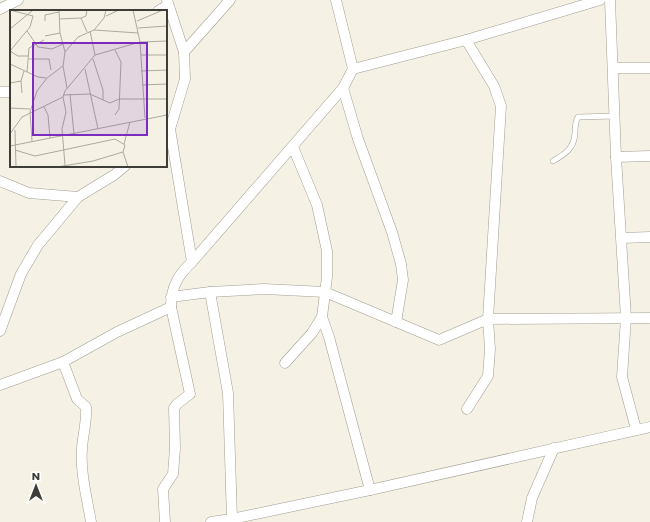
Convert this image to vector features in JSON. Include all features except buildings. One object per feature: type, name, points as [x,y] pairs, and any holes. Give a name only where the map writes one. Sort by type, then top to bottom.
[{"type":"street","points":[[184,52],[230,0]]},
{"type":"street","points":[[165,522],[163,489],[173,474],[175,448],[174,408],[190,394],[171,302],[175,281],[183,270],[192,262],[344,88],[353,70],[336,0]]},
{"type":"street","points":[[353,70],[466,40],[600,0]]},
{"type":"street","points":[[610,0],[614,68],[616,157],[626,318],[622,377],[636,429]]},
{"type":"street","points":[[0,9],[13,3]]},
{"type":"street","points":[[159,10],[167,3],[184,52],[185,79],[168,131],[192,262]]},
{"type":"street","points":[[466,40],[494,86],[502,106],[488,319],[490,349],[488,376],[467,409]]},
{"type":"street","points":[[614,68],[650,68]]},
{"type":"street","points":[[344,88],[358,139],[392,232],[401,264],[404,280],[396,322]]},
{"type":"street","points":[[285,363],[312,332],[322,317],[327,251],[317,205],[293,146]]},
{"type":"street","points":[[616,157],[650,156]]},
{"type":"street","points":[[0,331],[21,274],[38,245],[78,197],[114,175],[124,167]]},
{"type":"street","points":[[0,181],[29,194],[78,197]]},
{"type":"street","points":[[622,238],[650,237]]},
{"type":"street","points":[[0,385],[63,362],[171,302],[210,292],[264,289],[325,292],[439,340],[488,319],[650,318]]},
{"type":"street","points":[[210,292],[228,393],[232,519]]},
{"type":"street","points":[[322,317],[329,336],[370,490]]},
{"type":"street","points":[[63,362],[77,398],[86,407],[87,421],[82,447],[83,479],[90,522]]},
{"type":"street","points":[[210,522],[232,519],[370,490],[650,427]]},
{"type":"street","points":[[527,522],[532,498],[554,448]]},
{"type":"lane","points":[[553,161],[570,150],[575,137],[578,117],[614,116]]}]
